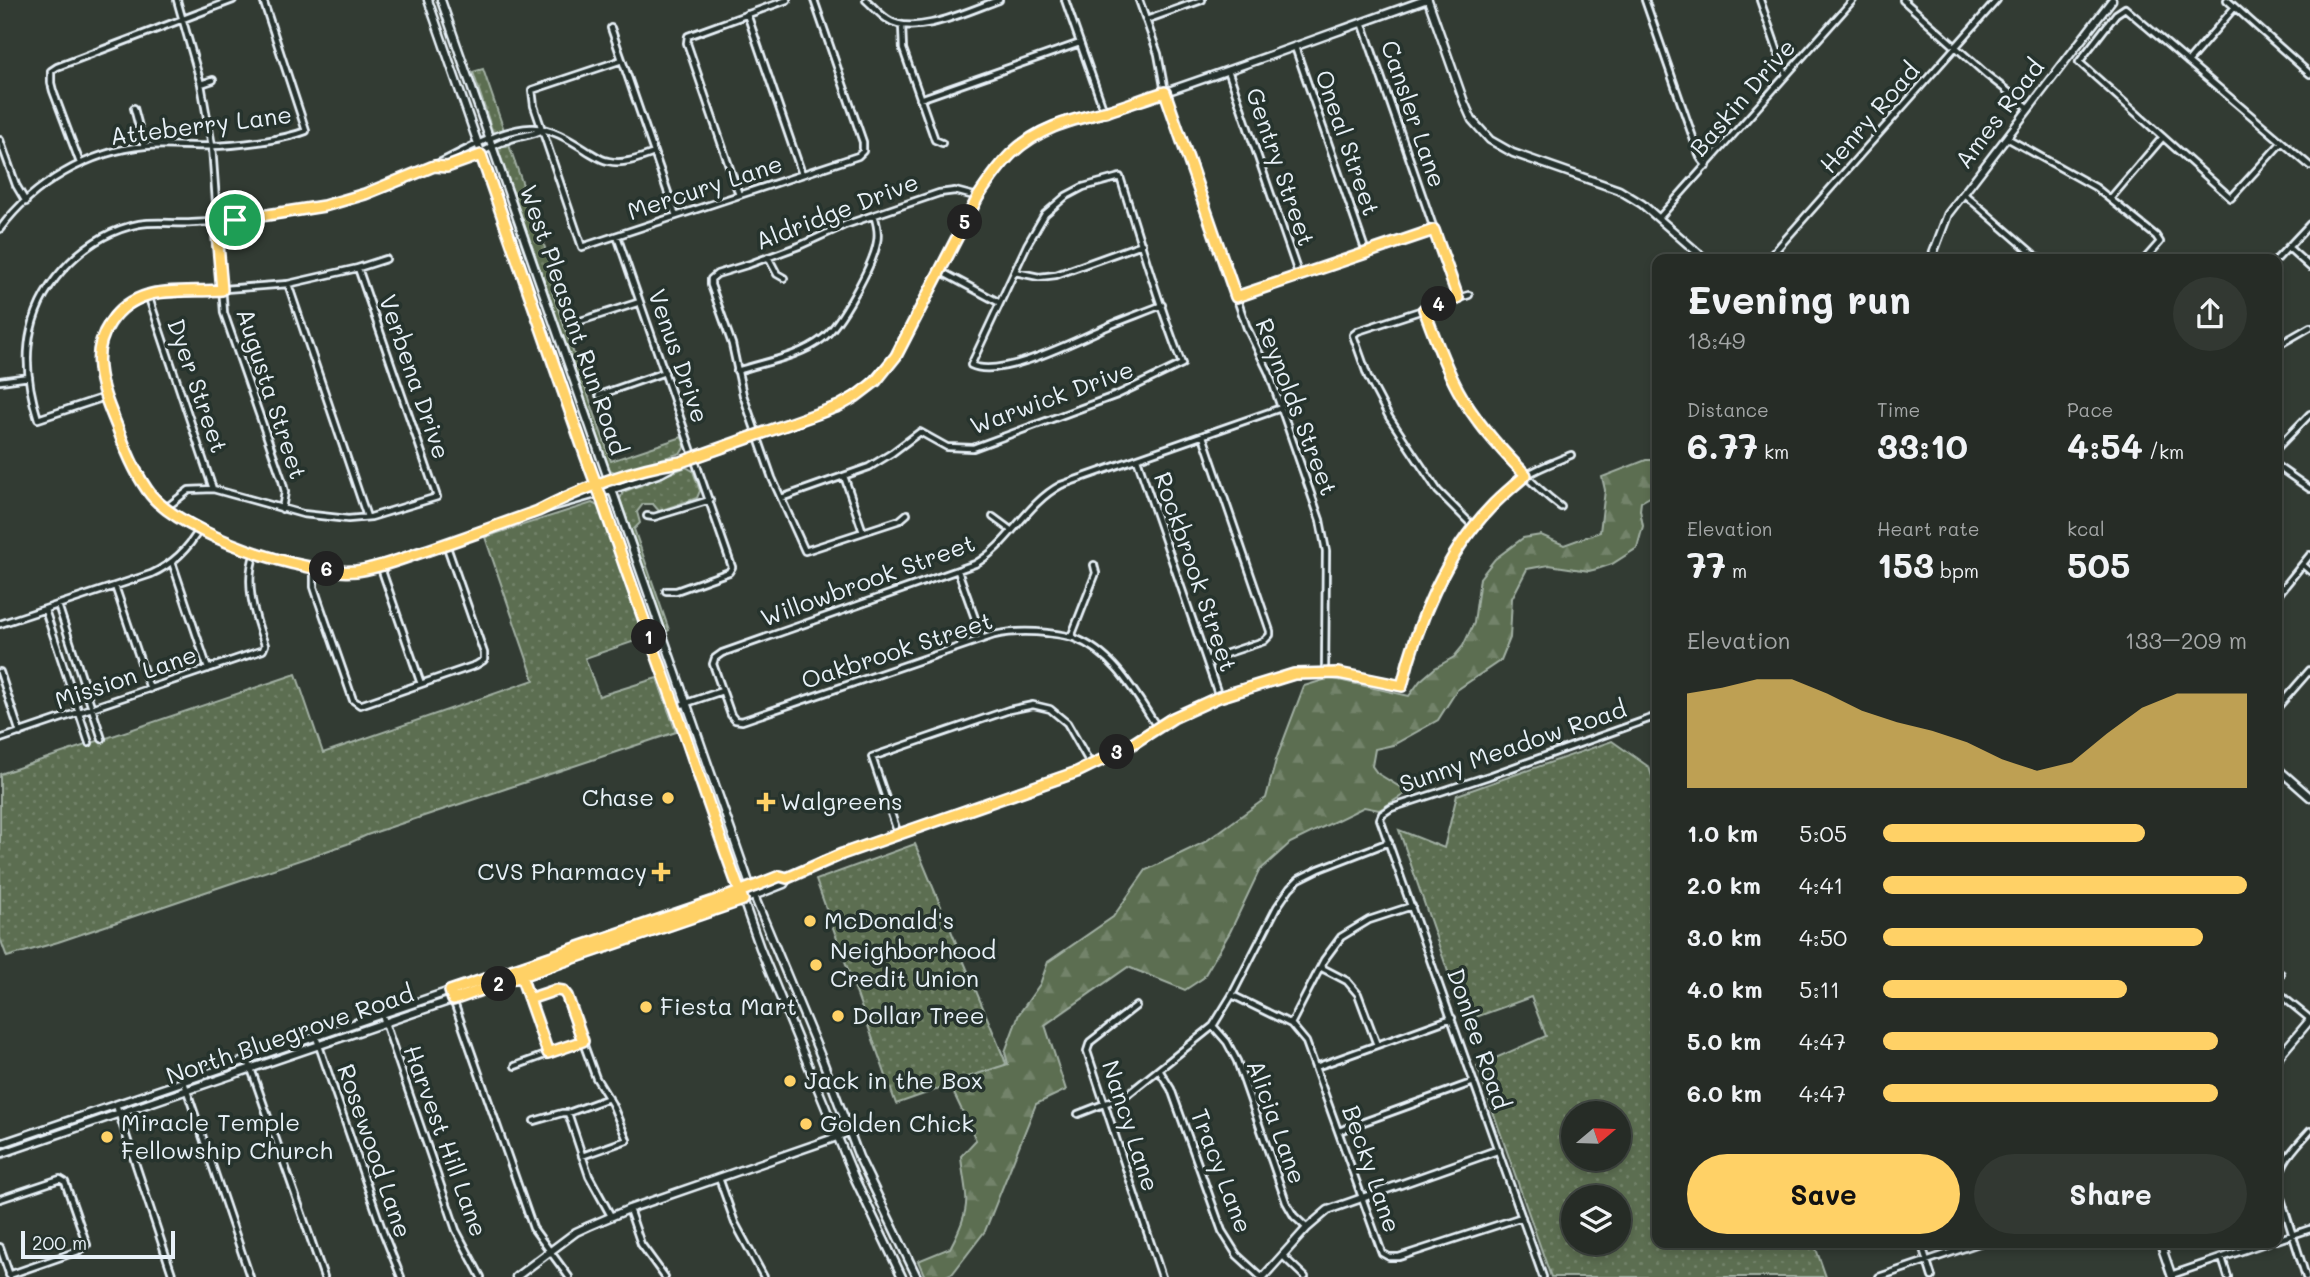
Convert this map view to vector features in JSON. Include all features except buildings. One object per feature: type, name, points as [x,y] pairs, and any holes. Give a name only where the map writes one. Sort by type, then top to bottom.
[{"type":"main road","name":"West Pleasant Run Road","points":[[428,0],[740,892],[866,1206],[902,1277]]},
{"type":"main road","name":"West Pleasant Run Road","points":[[441,0],[751,887],[849,1131],[917,1277]]},
{"type":"main road","points":[[600,494],[839,406],[876,381],[896,356],[978,197],[1001,164],[1016,149],[1039,133],[1067,120],[1104,112],[1165,92],[1426,0],[1464,102],[1472,120],[1483,134],[1513,153],[1619,190],[1642,204],[1699,254]]},
{"type":"main road","name":"Ames Road","points":[[1933,254],[1948,214],[2112,0]]},
{"type":"main road","points":[[565,396],[578,391]]},
{"type":"main road","points":[[597,486],[659,465],[681,462]]},
{"type":"main road","points":[[651,641],[664,637]]},
{"type":"main road","points":[[1325,674],[1338,673],[1402,686]]},
{"type":"main road","name":"North Bluegrove Road","points":[[0,1144],[740,892],[780,876],[787,878],[842,854],[1091,766],[1188,710],[1219,697],[1294,674],[1325,674]]},
{"type":"main road","points":[[2282,772],[2310,797]]},
{"type":"main road","points":[[708,803],[721,799]]},
{"type":"main road","name":"North Bluegrove Road","points":[[0,1154],[670,926],[784,884],[787,878]]},
{"type":"main road","points":[[667,917],[670,926]]},
{"type":"main road","points":[[643,925],[647,934]]},
{"type":"main road","points":[[778,992],[792,986]]},
{"type":"main road","points":[[2282,1053],[2310,1020]]},
{"type":"main road","points":[[516,1277],[576,1232],[611,1216],[849,1131]]},
{"type":"main road","points":[[1262,1277],[1307,1228],[1328,1210],[1498,1150]]},
{"type":"main road","points":[[2162,1248],[2171,1276]]},
{"type":"street","name":"Augusta Street","points":[[177,0],[201,84],[212,146],[224,313],[285,492],[282,509]]},
{"type":"street","points":[[80,163],[53,91],[51,71],[183,17],[233,0]]},
{"type":"street","name":"Atteberry Lane","points":[[0,229],[56,176],[111,151],[144,146],[212,146],[277,138],[306,131],[263,0]]},
{"type":"street","points":[[739,195],[687,43],[688,36],[787,0]]},
{"type":"street","name":"Mercury Lane","points":[[542,130],[582,247],[858,156],[863,150],[863,142],[814,0]]},
{"type":"street","points":[[866,0],[887,20],[914,27],[999,0]]},
{"type":"street","points":[[1065,0],[1104,112]]},
{"type":"street","name":"Reynolds Street","points":[[1139,0],[1157,54],[1165,92],[1247,328],[1269,373],[1325,539],[1325,674]]},
{"type":"street","points":[[1146,20],[1202,0]]},
{"type":"street","points":[[1645,0],[1697,149],[1707,166]]},
{"type":"street","points":[[1760,0],[1786,76]]},
{"type":"street","name":"Baskin Drive","points":[[1659,218],[1853,0]]},
{"type":"street","points":[[1903,0],[1987,75],[2030,108]]},
{"type":"street","name":"Henry Road","points":[[1772,254],[1997,0]]},
{"type":"street","points":[[2227,0],[2310,74]]},
{"type":"street","points":[[2188,62],[2235,7]]},
{"type":"street","points":[[2282,142],[2231,198],[2079,62],[2116,14],[2125,8],[2188,62],[2282,142],[2310,166]]},
{"type":"street","points":[[747,15],[803,174]]},
{"type":"street","name":"Cansler Lane","points":[[1362,22],[1458,298]]},
{"type":"street","points":[[902,25],[903,49],[935,140],[942,143]]},
{"type":"street","points":[[611,28],[676,216]]},
{"type":"street","points":[[920,99],[1080,43]]},
{"type":"street","name":"Oneal Street","points":[[1294,46],[1366,253]]},
{"type":"street","points":[[542,130],[532,90],[622,60]]},
{"type":"street","name":"Gentry Street","points":[[1228,70],[1298,276]]},
{"type":"street","points":[[201,84],[213,80]]},
{"type":"street","points":[[134,108],[144,146]]},
{"type":"street","points":[[106,397],[38,419],[28,361],[34,318],[51,285],[83,250],[114,232],[138,224],[216,222],[324,206],[365,194],[478,145],[532,128],[572,141],[605,161],[626,162],[654,153]]},
{"type":"street","points":[[2110,199],[2163,137]]},
{"type":"street","points":[[2007,138],[2078,177],[2156,236],[2160,242],[2150,254]]},
{"type":"street","points":[[0,140],[16,185],[26,202]]},
{"type":"street","points":[[434,166],[447,167],[481,155],[491,143]]},
{"type":"street","points":[[1120,177],[1142,244],[1162,305],[1018,363],[991,368],[976,368],[971,365],[1015,272],[1045,214],[1052,207],[1083,187],[1120,177]]},
{"type":"street","name":"Aldridge Drive","points":[[737,371],[732,344],[711,285],[711,279],[717,274],[874,215],[944,192],[962,192],[978,197]]},
{"type":"street","points":[[1964,194],[2033,254]]},
{"type":"street","points":[[874,215],[878,234],[877,246],[845,312],[824,338],[805,349],[737,371],[772,478],[805,551],[900,520],[908,514]]},
{"type":"street","points":[[2282,254],[2310,224]]},
{"type":"street","points":[[1236,297],[1434,230]]},
{"type":"street","name":"Venus Drive","points":[[617,236],[733,567],[729,572],[697,584],[676,591],[666,590]]},
{"type":"street","points":[[1015,272],[1039,277],[1056,275],[1142,244]]},
{"type":"street","points":[[2289,248],[2310,267]]},
{"type":"street","points":[[768,257],[777,274],[784,278]]},
{"type":"street","points":[[386,258],[358,268],[288,284],[148,295],[114,315],[102,339],[98,365],[106,397],[128,457],[151,495],[166,508],[222,540],[255,553],[314,568],[355,571],[446,544],[538,511],[597,486]]},
{"type":"street","name":"Verbena Drive","points":[[358,268],[437,497],[367,517]]},
{"type":"street","points":[[940,271],[1000,303]]},
{"type":"street","points":[[166,508],[189,490],[213,489],[282,509],[318,516],[348,519],[367,517],[288,284]]},
{"type":"street","name":"Dyer Street","points":[[148,295],[213,489]]},
{"type":"street","points":[[1469,295],[1358,331],[1353,335],[1368,377],[1389,417],[1438,491],[1474,527]]},
{"type":"street","points":[[572,324],[640,302]]},
{"type":"street","name":"Warwick Drive","points":[[781,498],[880,460],[920,432],[947,447],[973,448],[1117,395],[1182,364],[1162,305]]},
{"type":"street","points":[[1424,309],[1460,393],[1483,425],[1526,475],[1561,507]]},
{"type":"street","points":[[2282,343],[2310,327]]},
{"type":"street","points":[[599,394],[665,372]]},
{"type":"street","points":[[0,381],[29,377]]},
{"type":"street","name":"Willowbrook Street","points":[[722,691],[713,664],[715,658],[722,653],[958,571],[985,558],[1012,531],[1032,505],[1049,491],[1281,408]]},
{"type":"street","points":[[2282,443],[2310,414]]},
{"type":"street","points":[[1203,436],[1270,631],[1264,641],[1207,660]]},
{"type":"street","points":[[1402,686],[1416,637],[1445,570],[1474,527],[1490,508],[1526,475],[1571,455]]},
{"type":"street","name":"Rockbrook Street","points":[[1138,459],[1219,697]]},
{"type":"street","points":[[2282,469],[2310,489]]},
{"type":"street","points":[[844,476],[863,532]]},
{"type":"street","points":[[538,511],[554,509],[600,494]]},
{"type":"street","points":[[648,516],[654,517],[710,500]]},
{"type":"street","points":[[993,517],[1012,531]]},
{"type":"street","points":[[0,624],[151,575],[186,550],[201,528]]},
{"type":"street","points":[[314,568],[314,587],[319,602],[353,700],[360,705],[484,660],[484,653],[446,544]]},
{"type":"street","name":"Mission Lane","points":[[0,739],[263,650],[265,645],[250,584],[255,553]]},
{"type":"street","points":[[2282,590],[2310,555]]},
{"type":"street","points":[[172,562],[208,669]]},
{"type":"street","points":[[380,565],[421,684]]},
{"type":"street","points":[[1072,636],[1096,573],[1094,565]]},
{"type":"street","points":[[2303,565],[2310,571]]},
{"type":"street","points":[[958,571],[982,638]]},
{"type":"street","points":[[115,586],[150,689]]},
{"type":"street","points":[[58,605],[102,739]]},
{"type":"street","points":[[45,610],[89,743]]},
{"type":"street","name":"Oakbrook Street","points":[[722,691],[733,719],[747,720],[982,638],[1021,631],[1072,636],[1101,654],[1130,685],[1157,727]]},
{"type":"street","points":[[2282,702],[2310,670]]},
{"type":"street","points":[[0,672],[20,733]]},
{"type":"street","points":[[675,708],[722,691]]},
{"type":"street","points":[[898,834],[872,757],[1009,710],[1033,705],[1049,709],[1067,723],[1091,766]]},
{"type":"street","name":"Sunny Meadow Road","points":[[1382,814],[1391,808],[1652,718]]},
{"type":"street","name":"Donlee Road","points":[[1382,814],[1380,819],[1543,1277]]},
{"type":"street","points":[[1078,1114],[1127,1095],[1213,1026],[1290,888],[1311,872],[1389,842]]},
{"type":"street","points":[[1291,1024],[1334,945],[1349,930],[1369,920],[1412,906]]},
{"type":"street","points":[[1322,968],[1347,981],[1358,994],[1377,1045]]},
{"type":"street","points":[[521,976],[548,1053]]},
{"type":"street","points":[[529,999],[556,990],[563,991],[567,996],[596,1078],[609,1098],[627,1140],[582,1156]]},
{"type":"street","points":[[450,991],[528,1217],[539,1239],[569,1277]]},
{"type":"street","name":"Becky Lane","points":[[1232,995],[1291,1024],[1306,1042],[1380,1249],[1387,1256],[1394,1258],[1522,1217]]},
{"type":"street","points":[[2282,996],[2310,1020]]},
{"type":"street","name":"Nancy Lane","points":[[1136,1006],[1090,1042],[1087,1048],[1162,1277]]},
{"type":"street","name":"Harvest Hill Lane","points":[[382,1014],[456,1230],[481,1277]]},
{"type":"street","points":[[1316,1067],[1452,1018]]},
{"type":"street","name":"Alicia Lane","points":[[1213,1026],[1227,1042],[1237,1061],[1286,1202],[1294,1216],[1307,1228]]},
{"type":"street","name":"Rosewood Lane","points":[[316,1037],[401,1277]]},
{"type":"street","points":[[515,1066],[583,1041]]},
{"type":"street","points":[[248,1060],[324,1277]]},
{"type":"street","name":"Tracy Lane","points":[[1159,1070],[1171,1089],[1222,1231],[1237,1255],[1262,1277]]},
{"type":"street","points":[[184,1082],[250,1277]]},
{"type":"street","points":[[1339,1131],[1474,1082]]},
{"type":"street","points":[[534,1121],[568,1113],[609,1098]]},
{"type":"street","points":[[116,1105],[173,1277]]},
{"type":"street","points":[[568,1113],[589,1175],[611,1216]]},
{"type":"street","points":[[2282,1167],[2310,1131]]},
{"type":"street","points":[[719,1178],[735,1223],[764,1277]]},
{"type":"street","points":[[0,1199],[60,1179],[65,1182],[87,1245],[85,1249],[10,1276],[0,1247]]},
{"type":"street","points":[[2282,1202],[2306,1277]]},
{"type":"street","points":[[629,1209],[641,1244],[665,1277]]},
{"type":"street","points":[[2282,1238],[2310,1228]]},
{"type":"street","points":[[1923,1248],[1933,1277]]},
{"type":"street","points":[[1879,1277],[1965,1248]]},
{"type":"street","points":[[2171,1276],[2251,1248]]},
{"type":"street","points":[[1283,1256],[1305,1277]]},
{"type":"street","points":[[2222,1258],[2228,1277]]},
{"type":"green space","points":[[483,69],[504,130],[493,133],[473,72]]},
{"type":"green space","points":[[509,145],[559,288],[552,291],[611,461],[682,437],[685,446],[681,453],[616,473],[610,470],[498,149]]},
{"type":"green space","points":[[1652,460],[1652,496],[1641,502],[1643,526],[1637,548],[1612,564],[1589,571],[1549,565],[1527,569],[1512,598],[1510,638],[1501,660],[1457,690],[1438,720],[1393,745],[1375,749],[1372,766],[1377,773],[1408,792],[1379,810],[1364,807],[1290,843],[1259,871],[1230,932],[1203,978],[1185,990],[1128,967],[1045,1025],[1066,1090],[1036,1104],[985,1231],[953,1273],[944,1277],[925,1277],[918,1261],[950,1248],[962,1223],[966,1190],[961,1156],[976,1140],[949,1083],[1008,1064],[1005,1052],[1019,1014],[1040,984],[1048,962],[1113,917],[1146,870],[1205,842],[1266,798],[1276,760],[1304,686],[1330,678],[1409,696],[1420,681],[1454,657],[1463,646],[1474,623],[1480,578],[1495,559],[1523,538],[1541,535],[1564,545],[1600,532],[1605,490],[1602,477]]},
{"type":"green space","points":[[686,467],[693,471],[700,491],[697,498],[659,511],[653,504],[643,504],[637,512],[640,523],[634,529],[669,630],[666,632],[620,499],[623,492]]},
{"type":"green space","points":[[592,503],[598,506],[644,638],[585,658],[599,696],[657,678],[676,732],[7,957],[0,938],[0,774],[296,674],[323,753],[534,680],[485,537]]},
{"type":"green space","points":[[1612,741],[1649,767],[1652,776],[1652,1248],[1816,1248],[1826,1277],[1551,1277],[1477,1066],[1546,1036],[1531,997],[1465,1021],[1399,830],[1444,848],[1457,795]]},
{"type":"green space","points":[[915,844],[1006,1063],[1004,1066],[896,1104],[816,880]]},
{"type":"place","name":"Chase","points":[[668,798]]},
{"type":"place","name":"Walgreens","points":[[766,802]]},
{"type":"place","name":"CVS Pharmacy","points":[[661,872]]},
{"type":"place","name":"McDonald's","points":[[810,921]]},
{"type":"place","name":"Neighborhood Credit Union","points":[[816,965]]},
{"type":"place","name":"Fiesta Mart","points":[[646,1007]]},
{"type":"place","name":"Dollar Tree","points":[[838,1016]]},
{"type":"place","name":"Jack in the Box","points":[[790,1081]]},
{"type":"place","name":"Golden Chick","points":[[806,1124]]},
{"type":"place","name":"Miracle Temple Fellowship Church","points":[[107,1137]]},
{"type":"route","points":[[235,220],[216,222],[222,290],[148,295],[114,315],[102,339],[98,356],[102,386],[128,457],[151,495],[172,513],[222,540],[253,552],[317,569],[355,571],[387,564],[538,511],[561,499],[589,489],[597,486],[608,482],[659,465],[681,462],[822,413],[855,397],[876,381],[896,356],[978,197],[992,175],[1016,149],[1039,133],[1067,120],[1104,112],[1165,92],[1236,297],[1434,230],[1458,298],[1424,309],[1436,342],[1460,393],[1483,425],[1526,475],[1490,508],[1454,554],[1416,637],[1402,686],[1338,673],[1294,674],[1219,697],[1173,718],[1126,748],[1077,772],[842,854],[787,878],[780,876],[751,887],[740,892],[729,896],[450,991],[453,1000],[521,976],[529,999],[548,1053],[583,1041],[563,991],[556,990],[529,999],[521,976],[743,900],[741,896],[740,892],[723,844],[708,803],[684,731],[600,494],[597,486],[596,484],[586,457],[481,155],[447,167],[434,166],[365,194],[324,206],[235,220]]}]
